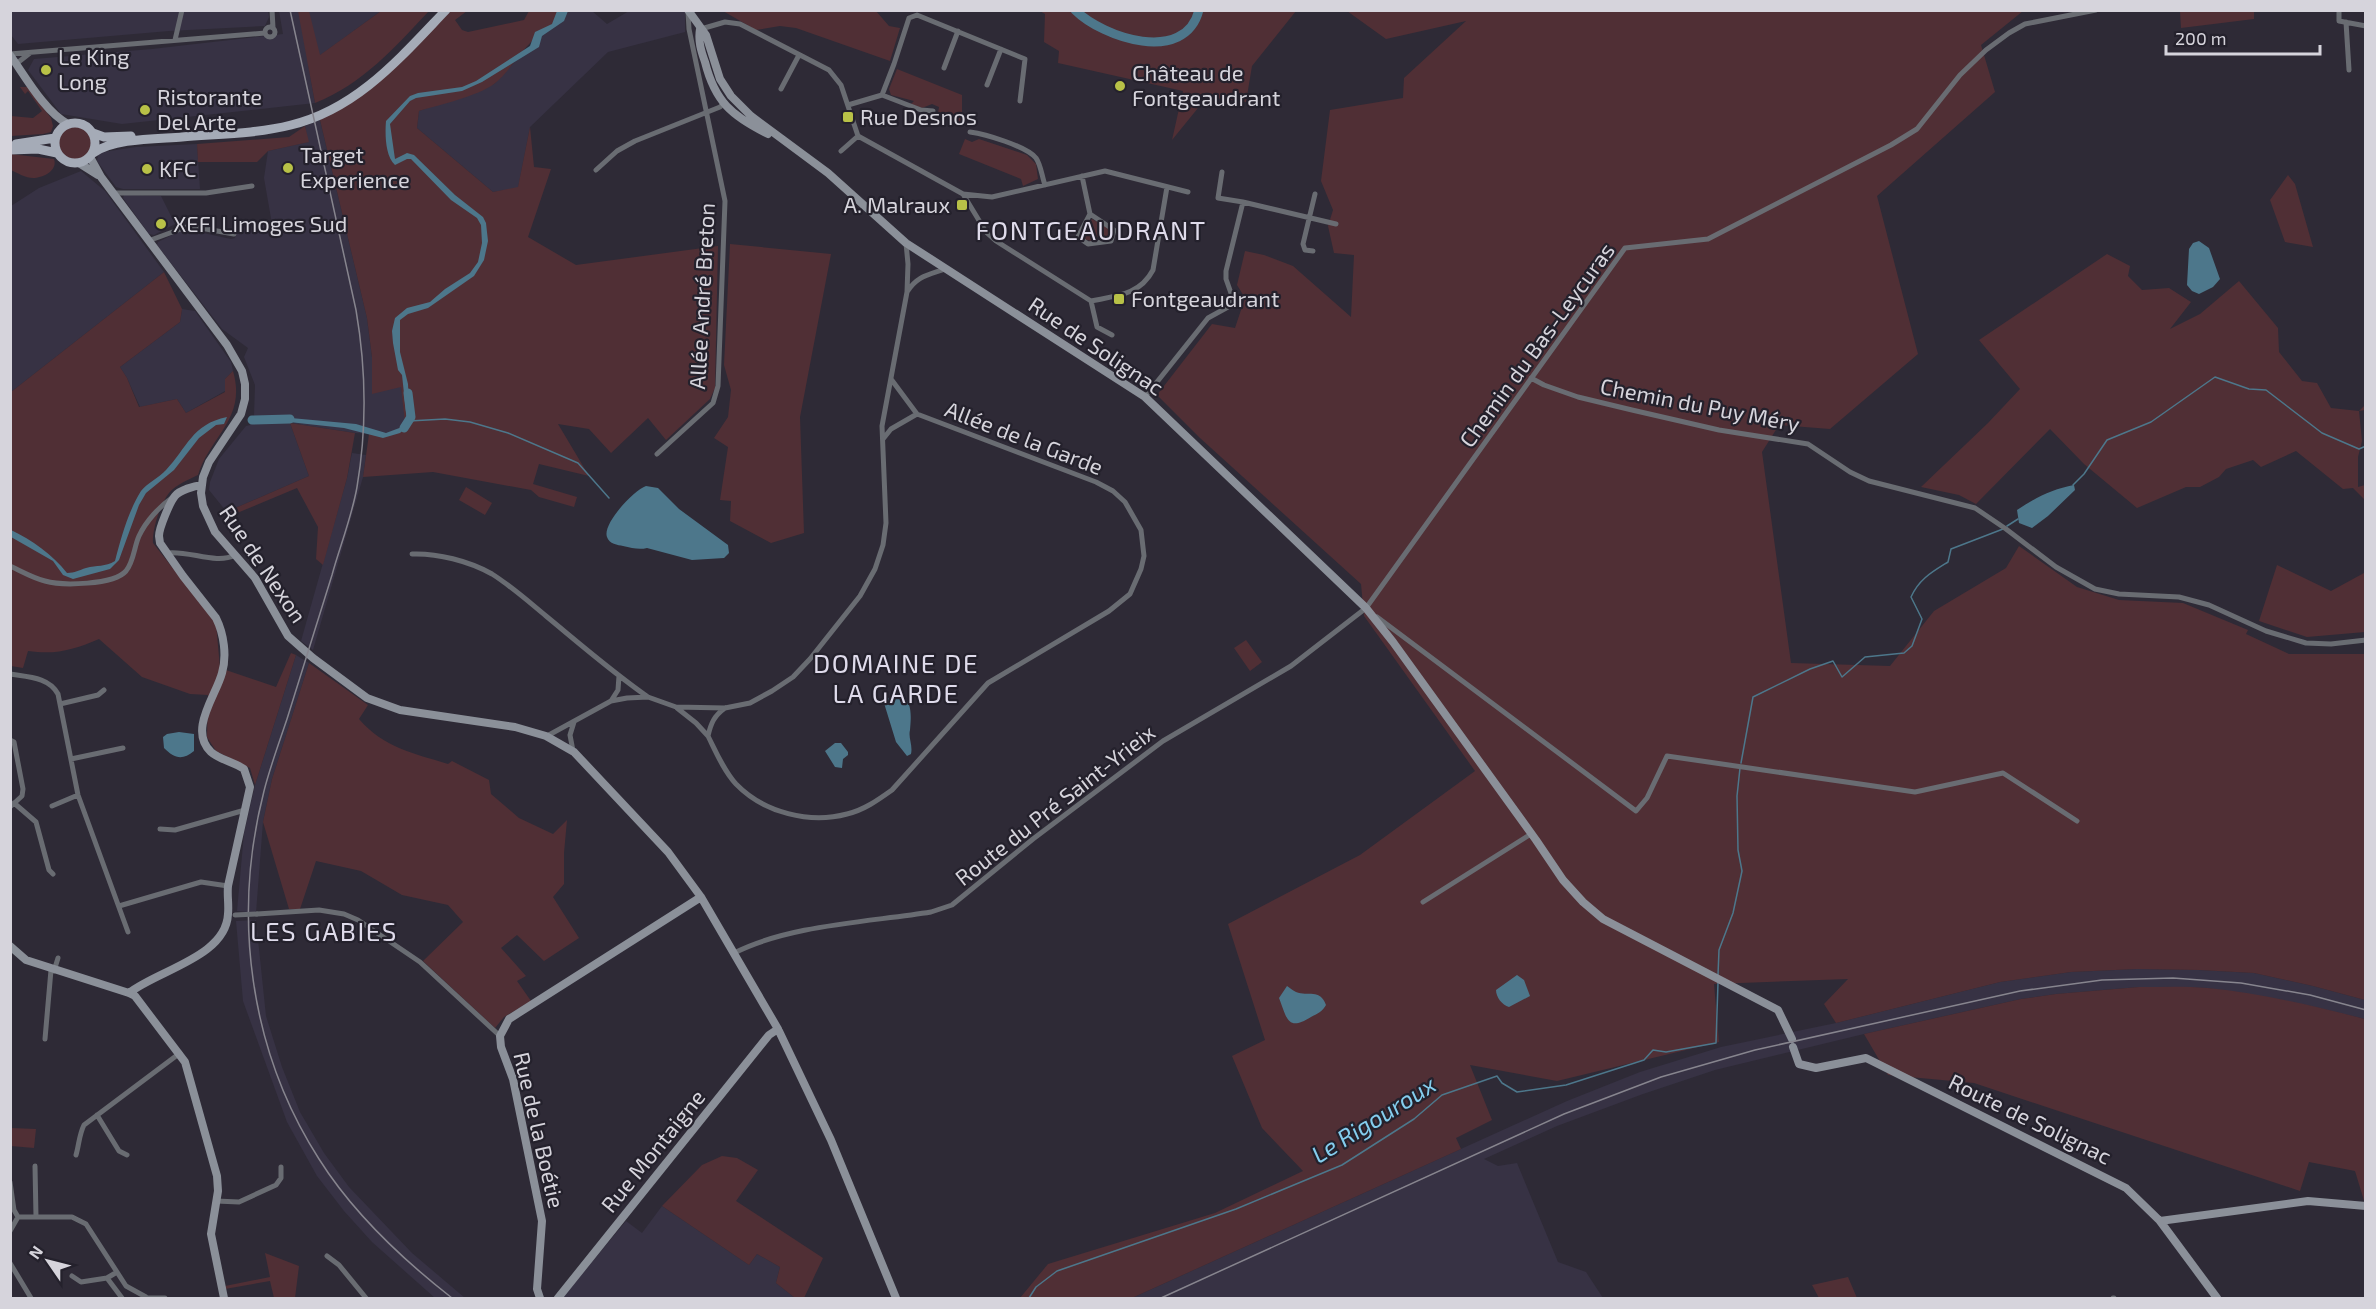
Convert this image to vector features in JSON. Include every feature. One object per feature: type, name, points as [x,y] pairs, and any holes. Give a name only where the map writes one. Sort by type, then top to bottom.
[{"type":"main road","points":[[93,133],[118,137],[235,127],[274,123],[313,112],[342,99],[369,80],[438,10]]},
{"type":"main road","points":[[10,150],[38,149],[57,153],[66,161],[79,163],[104,146],[278,128],[324,114],[371,85],[446,10]]},
{"type":"main road","points":[[10,144],[80,123],[90,128],[96,140],[92,155]]},
{"type":"main road","points":[[57,153],[61,130]]},
{"type":"street","points":[[175,40],[182,10]]},
{"type":"street","points":[[61,130],[58,119],[10,54],[265,33],[269,37],[275,32],[272,10]]},
{"type":"street","name":"Rue de Solignac","points":[[688,10],[706,35],[720,79],[731,96],[751,116],[828,173],[906,243],[1145,397],[1366,608],[1393,642],[1563,880],[1583,902],[1603,920],[1778,1010],[1793,1043]]},
{"type":"street","name":"Allée André Breton","points":[[657,454],[713,403],[718,386],[725,201],[689,29],[688,10]]},
{"type":"street","points":[[882,95],[909,18],[907,10]]},
{"type":"street","name":"Chemin du Bas-Leycuras","points":[[1366,608],[1625,248],[1708,239],[1914,132],[1960,75],[1986,50],[2015,29],[2025,24],[2096,10]]},
{"type":"street","points":[[2339,10],[2339,21],[2366,26]]},
{"type":"street","points":[[909,18],[917,15],[1025,59],[1020,101]]},
{"type":"street","points":[[700,29],[725,22],[740,24],[829,70],[841,85],[858,136],[963,194],[992,197],[1105,171],[1188,192]]},
{"type":"street","points":[[2346,22],[2349,70]]},
{"type":"street","name":"Rue de Solignac","points":[[700,29],[698,39],[709,78],[723,104],[737,117],[784,141]]},
{"type":"street","points":[[944,68],[958,31]]},
{"type":"street","points":[[987,85],[1001,49]]},
{"type":"street","points":[[16,64],[30,53]]},
{"type":"street","points":[[781,89],[799,55]]},
{"type":"street","points":[[848,105],[882,95],[921,110],[933,111]]},
{"type":"street","points":[[596,170],[616,151],[723,104],[731,96]]},
{"type":"street","points":[[970,132],[1030,153],[1039,165],[1045,185]]},
{"type":"street","points":[[841,151],[858,136]]},
{"type":"street","name":"Rue de Nexon","points":[[92,155],[101,177],[112,193],[236,358],[245,384],[245,399],[241,414],[209,462],[202,485],[202,500],[205,514],[215,532],[255,578],[288,636],[313,658],[367,698],[400,710],[515,727],[546,736],[561,744],[574,752],[668,852],[701,897],[778,1029],[831,1140],[896,1299]]},
{"type":"street","name":"Rue de Nexon","points":[[79,163],[101,177]]},
{"type":"street","points":[[1218,198],[1222,172]]},
{"type":"street","points":[[1082,176],[1090,214],[1078,238],[1088,244],[1111,241],[1114,230],[1090,214]]},
{"type":"street","points":[[112,193],[206,193],[252,186]]},
{"type":"street","points":[[963,194],[986,232],[996,241],[1091,301],[1132,292],[1140,287],[1150,275],[1153,270],[1167,187]]},
{"type":"street","points":[[1313,251],[1305,250],[1303,244],[1315,194]]},
{"type":"street","points":[[1209,197],[1243,202],[1336,224]]},
{"type":"street","points":[[1145,397],[1208,318],[1230,304],[1232,296],[1226,279],[1226,271],[1243,202]]},
{"type":"street","points":[[148,241],[189,226],[234,234]]},
{"type":"street","name":"Allée de la Garde","points":[[546,736],[611,700],[648,697],[676,707],[725,708],[750,703],[793,677],[860,596],[875,569],[883,545],[886,523],[882,426],[907,292],[906,243]]},
{"type":"street","points":[[907,292],[916,279],[945,269]]},
{"type":"street","points":[[1091,301],[1097,327],[1112,335]]},
{"type":"street","name":"Chemin du Puy Méry","points":[[1532,378],[1544,385],[1578,397],[1632,410],[1711,428],[1808,444],[1850,472],[1869,481],[1964,504],[2004,527],[2056,567],[2095,589],[2119,594],[2180,597],[2209,605],[2266,631],[2306,643],[2331,644],[2366,640]]},
{"type":"street","name":"Allée de la Garde","points":[[676,707],[708,736],[735,783],[764,804],[805,818],[847,814],[877,801],[892,790],[988,683],[1109,611],[1130,594],[1141,569],[1144,556],[1143,542],[1137,520],[1125,502],[1113,491],[916,414],[891,379]]},
{"type":"street","name":"Allée de la Garde","points":[[882,441],[891,429],[916,414]]},
{"type":"street","points":[[10,566],[44,581],[60,584],[118,578],[127,570],[140,535],[155,513],[174,496],[202,485]]},
{"type":"street","points":[[174,496],[159,529],[160,543],[216,618],[221,627],[224,644],[222,674],[207,710],[203,734],[206,746],[211,753],[244,769],[250,787],[226,899],[232,915]]},
{"type":"street","points":[[167,553],[177,552],[222,558],[235,555]]},
{"type":"street","points":[[412,554],[426,553],[465,563],[491,574],[648,697]]},
{"type":"street","points":[[1366,608],[1636,811],[1647,798],[1667,756],[1915,792],[2003,773],[2077,821]]},
{"type":"street","name":"Route du Pré Saint-Yrieix","points":[[734,953],[760,941],[785,934],[931,912],[952,905],[1033,839],[1163,741],[1291,666],[1366,608]]},
{"type":"street","points":[[10,675],[41,680],[55,688],[78,795],[128,932]]},
{"type":"street","points":[[611,700],[618,690],[619,676]]},
{"type":"street","points":[[60,704],[98,695],[104,690]]},
{"type":"street","points":[[708,736],[711,723],[725,708]]},
{"type":"street","points":[[561,744],[570,735],[574,722]]},
{"type":"street","points":[[570,735],[574,752]]},
{"type":"street","points":[[10,741],[15,742],[23,789],[22,796],[12,805],[36,822],[49,870],[53,874]]},
{"type":"street","points":[[71,759],[123,748]]},
{"type":"street","points":[[51,806],[78,795]]},
{"type":"street","points":[[160,829],[175,830],[245,810]]},
{"type":"street","points":[[1423,902],[1531,834]]},
{"type":"street","points":[[119,906],[201,882],[228,886]]},
{"type":"street","name":"Rue de la Boétie","points":[[540,1299],[537,1289],[542,1221],[513,1079],[501,1047],[500,1036],[509,1019],[701,897]]},
{"type":"street","points":[[232,915],[318,910],[344,914],[358,920],[420,962],[500,1036]]},
{"type":"street","points":[[129,993],[141,984],[206,951],[232,915]]},
{"type":"street","points":[[10,946],[26,960],[129,993],[140,1001],[180,1053],[191,1078],[217,1176],[211,1234],[224,1299]]},
{"type":"street","points":[[45,1039],[52,970],[58,958]]},
{"type":"street","name":"Rue Montaigne","points":[[558,1299],[769,1035],[778,1029]]},
{"type":"street","name":"Route de Solignac","points":[[1793,1043],[1799,1064],[1816,1068],[1866,1058],[2126,1188],[2160,1221],[2217,1299]]},
{"type":"street","points":[[76,1155],[79,1134],[84,1125],[180,1053]]},
{"type":"street","points":[[97,1115],[119,1151],[127,1155]]},
{"type":"street","points":[[35,1166],[36,1217]]},
{"type":"street","points":[[216,1201],[239,1202],[276,1185],[281,1178],[281,1167]]},
{"type":"street","points":[[10,1182],[14,1210],[18,1217]]},
{"type":"street","points":[[2160,1221],[2308,1201],[2366,1206]]},
{"type":"street","points":[[18,1217],[72,1216],[79,1219],[86,1224],[126,1286],[145,1298],[165,1299]]},
{"type":"street","points":[[10,1231],[18,1217]]},
{"type":"street","points":[[327,1256],[339,1265],[366,1299]]},
{"type":"street","points":[[10,1263],[31,1299]]},
{"type":"street","points":[[72,1276],[81,1282],[107,1278],[117,1272]]},
{"type":"street","points":[[107,1278],[122,1299]]},
{"type":"shaded area","points":[[268,10],[269,17],[265,26],[169,31],[18,44],[11,35],[11,11]]},
{"type":"shaded area","points":[[279,11],[381,11],[308,64],[315,103],[122,124],[61,114],[28,70],[34,59],[152,49],[283,34]]},
{"type":"shaded area","points":[[298,11],[309,11],[320,55],[381,11],[429,11],[391,51],[363,75],[348,86],[315,103]]},
{"type":"shaded area","points":[[451,11],[467,11],[455,20],[462,30],[468,32],[524,20],[529,11],[562,11],[554,27],[531,42],[494,84],[469,96],[419,111],[417,128],[493,192],[518,187],[530,127],[534,167],[551,169],[528,237],[576,265],[718,246],[715,388],[710,399],[666,440],[648,418],[611,453],[589,429],[558,424],[589,476],[539,464],[533,484],[577,497],[574,507],[539,497],[531,490],[433,472],[363,477],[369,434],[390,435],[405,423],[401,387],[372,394],[372,357],[367,318],[320,120],[385,77]]},
{"type":"shaded area","points":[[562,11],[592,11],[607,24],[629,11],[685,11],[685,32],[608,52],[530,127],[518,188],[493,192],[417,128],[419,111],[494,84]]},
{"type":"shaded area","points":[[723,11],[876,11],[889,26],[900,28],[890,61],[796,28],[780,26],[756,30]]},
{"type":"shaded area","points":[[1040,11],[1296,11],[1252,66],[1246,102],[1207,97],[1172,140],[1183,91],[1058,63],[1059,51],[1044,42],[1045,14]]},
{"type":"shaded area","points":[[1347,11],[2023,11],[1981,45],[1995,92],[1877,196],[1918,354],[1830,429],[1779,425],[1762,452],[1791,663],[1890,666],[1934,611],[2006,568],[2019,546],[2077,587],[2119,600],[2183,603],[2248,630],[2246,634],[2289,654],[2365,654],[2365,1000],[2254,973],[2137,969],[2071,972],[2000,982],[1836,1023],[1824,1004],[1848,979],[1714,984],[1719,1042],[1557,1081],[1470,1065],[1492,1120],[1456,1138],[1461,1149],[1132,1298],[1020,1298],[1048,1264],[1215,1213],[1303,1171],[1262,1128],[1232,1056],[1265,1040],[1228,924],[1360,855],[1475,771],[1364,616],[1361,584],[1200,438],[1157,395],[1212,324],[1235,328],[1245,298],[1237,285],[1245,251],[1264,255],[1293,266],[1351,317],[1354,255],[1334,253],[1328,226],[1333,210],[1321,181],[1330,110],[1403,98],[1404,78],[1466,21],[1386,39]]},
{"type":"shaded area","points":[[2180,11],[2254,11],[2254,19],[2181,28]]},
{"type":"shaded area","points":[[897,69],[962,95],[962,123],[938,113],[939,107],[932,104],[922,108],[911,104],[914,101],[891,95],[889,89]]},
{"type":"shaded area","points":[[20,87],[27,87],[51,118],[53,126],[51,132],[11,136],[11,116],[33,118],[42,111],[28,91],[25,94]]},
{"type":"shaded area","points":[[320,120],[367,318],[372,357],[372,393],[401,386],[406,423],[390,435],[355,433],[290,423],[309,476],[233,509],[230,516],[209,490],[219,459],[246,426],[250,425],[254,415],[255,385],[244,357],[248,348],[222,329],[157,245],[158,242],[180,231],[189,230],[231,239],[235,238],[236,228],[272,224],[264,178],[268,151],[308,142],[305,126]]},
{"type":"shaded area","points":[[305,126],[309,142],[268,151],[257,162],[198,162],[197,144],[289,137]]},
{"type":"shaded area","points":[[75,127],[86,132],[91,143],[86,154],[75,159],[64,154],[59,143],[64,132]]},
{"type":"shaded area","points":[[965,139],[972,142],[979,139],[1027,155],[1036,164],[1038,179],[1023,186],[1021,179],[959,154]]},
{"type":"shaded area","points":[[197,144],[200,189],[123,189],[116,187],[97,161],[98,155],[103,152],[136,147]]},
{"type":"shaded area","points":[[10,154],[54,159],[55,163],[49,173],[41,177],[27,177],[11,170]]},
{"type":"shaded area","points":[[81,171],[105,191],[164,272],[11,392],[11,206],[39,188]]},
{"type":"shaded area","points":[[2288,175],[2295,184],[2313,247],[2285,242],[2270,200]]},
{"type":"shaded area","points":[[124,195],[161,196],[172,218],[188,222],[177,223],[154,235],[149,234],[123,198]]},
{"type":"shaded area","points":[[1092,219],[1110,229],[1111,236],[1108,239],[1100,240],[1101,237],[1095,237],[1092,241],[1083,239],[1082,233]]},
{"type":"shaded area","points":[[730,244],[831,254],[800,417],[804,533],[771,543],[730,521],[731,501],[720,500],[728,447],[714,438],[728,417],[731,390],[724,365]]},
{"type":"shaded area","points":[[2107,254],[2130,266],[2128,276],[2142,290],[2169,288],[2191,302],[2170,329],[2200,314],[2239,281],[2278,328],[2279,352],[2302,381],[2317,383],[2331,408],[2359,411],[2362,441],[2358,457],[2358,487],[2365,485],[2365,500],[2353,488],[2343,489],[2296,451],[2261,467],[2253,460],[2226,469],[2219,477],[2200,487],[2186,487],[2137,508],[2084,464],[2050,429],[1976,504],[1959,495],[1921,487],[2020,389],[1979,340]]},
{"type":"shaded area","points":[[164,272],[182,309],[180,322],[120,367],[139,407],[177,399],[186,413],[225,392],[225,379],[233,371],[236,388],[231,415],[210,449],[198,475],[176,487],[166,498],[155,524],[153,543],[216,623],[220,668],[276,687],[291,653],[296,655],[255,785],[250,768],[216,751],[207,737],[208,695],[190,694],[142,677],[99,639],[64,651],[28,651],[23,668],[11,666],[11,392]]},
{"type":"shaded area","points":[[182,309],[195,311],[231,362],[233,371],[225,379],[225,391],[186,413],[177,399],[140,407],[120,367],[180,322]]},
{"type":"shaded area","points":[[290,423],[355,433],[347,478],[323,565],[316,559],[318,527],[297,488],[230,516],[233,509],[309,476]]},
{"type":"shaded area","points":[[352,453],[366,455],[363,477],[313,650],[301,641]]},
{"type":"shaded area","points":[[466,487],[492,503],[485,515],[459,500]]},
{"type":"shaded area","points":[[2277,565],[2331,591],[2364,573],[2365,632],[2307,637],[2259,621]]},
{"type":"shaded area","points":[[1246,640],[1262,662],[1250,671],[1234,648]]},
{"type":"shaded area","points":[[296,655],[309,663],[272,779],[263,822],[256,913],[237,911],[244,833],[255,785]]},
{"type":"shaded area","points":[[309,663],[368,705],[359,719],[379,737],[411,753],[448,764],[452,761],[489,780],[491,794],[519,818],[553,834],[567,820],[564,884],[553,897],[579,938],[544,961],[517,935],[501,948],[526,976],[517,981],[531,1001],[504,1017],[495,1028],[423,961],[463,922],[448,905],[402,895],[361,871],[316,861],[300,909],[289,909],[263,822],[272,779]]},
{"type":"shaded area","points":[[256,920],[266,1016],[282,1067],[300,1112],[324,1153],[349,1187],[412,1253],[465,1298],[435,1298],[372,1242],[317,1176],[287,1122],[243,1001],[236,921]]},
{"type":"shaded area","points":[[2137,969],[2254,973],[2365,1000],[2365,1019],[2306,1005],[2207,988],[2139,987],[2021,999],[1715,1070],[1557,1126],[1484,1159],[1498,1166],[1517,1163],[1558,1262],[1586,1272],[1603,1298],[1132,1298],[1567,1101],[1640,1072],[1721,1047],[1836,1023],[2000,982],[2071,972]]},
{"type":"shaded area","points":[[2139,987],[2228,990],[2287,1000],[2365,1019],[2365,1204],[2355,1171],[2309,1162],[2300,1191],[1974,1083],[1888,1075],[1864,1034],[2021,999]]},
{"type":"shaded area","points":[[11,1128],[36,1129],[34,1148],[11,1146]]},
{"type":"shaded area","points":[[722,1156],[737,1158],[758,1170],[736,1201],[823,1258],[804,1298],[795,1298],[776,1283],[780,1267],[757,1254],[749,1265],[662,1206],[702,1165]]},
{"type":"shaded area","points":[[662,1206],[749,1265],[757,1254],[780,1267],[776,1283],[795,1298],[562,1298],[626,1221],[642,1233]]},
{"type":"shaded area","points":[[265,1253],[299,1266],[295,1298],[274,1298],[270,1281],[225,1289],[225,1286],[270,1277]]},
{"type":"shaded area","points":[[1848,1277],[1857,1298],[1819,1298],[1812,1285]]},
{"type":"water","points":[[557,11],[568,11],[564,21],[542,36],[539,47],[482,82],[462,91],[416,98],[410,101],[390,124],[395,159],[407,153],[414,155],[455,195],[483,217],[488,241],[484,260],[474,276],[428,308],[408,314],[400,320],[400,352],[408,384],[410,423],[400,433],[383,438],[344,428],[280,421],[280,417],[356,424],[386,433],[402,427],[407,421],[402,375],[398,370],[393,343],[392,331],[395,318],[407,308],[430,302],[470,273],[478,262],[482,243],[481,225],[477,218],[451,200],[411,159],[395,165],[387,150],[386,121],[410,96],[462,87],[476,81],[530,46],[535,32],[552,24]]},
{"type":"water","points":[[2199,241],[2209,248],[2220,279],[2213,287],[2199,294],[2187,285],[2189,249],[2193,243]]},
{"type":"water","points":[[227,417],[224,424],[216,425],[199,438],[174,470],[146,493],[139,505],[119,560],[110,569],[73,579],[63,575],[53,561],[11,537],[11,530],[34,543],[67,573],[115,561],[122,534],[141,491],[166,470],[198,431],[215,420]]},
{"type":"water","points":[[2074,485],[2075,490],[2032,528],[2019,523],[2017,510],[2044,494]]},
{"type":"water","points":[[646,486],[658,488],[679,509],[728,545],[729,553],[724,558],[692,560],[647,548],[614,544],[610,541],[607,531],[614,516],[627,500]]},
{"type":"water","points":[[900,695],[907,701],[910,710],[911,754],[907,756],[896,742],[884,703],[885,699]]},
{"type":"water","points":[[179,732],[194,734],[194,751],[182,757],[171,754],[164,748],[163,737]]},
{"type":"water","points":[[835,743],[841,743],[848,752],[843,759],[842,768],[835,767],[825,751]]},
{"type":"water","points":[[1517,975],[1524,980],[1530,996],[1509,1007],[1500,1000],[1496,990]]},
{"type":"water","points":[[1287,986],[1296,992],[1320,996],[1326,1005],[1320,1012],[1303,1021],[1292,1023],[1286,1017],[1279,998]]},
{"type":"waterway","points":[[1075,10],[1104,30],[1123,37],[1161,42],[1178,37],[1191,27],[1199,10]]},
{"type":"waterway","name":"Le Rigouroux","points":[[2073,485],[2084,474],[2107,440],[2151,422],[2215,377],[2249,389],[2266,390],[2322,433],[2359,449],[2366,446]]},
{"type":"waterway","points":[[404,428],[411,417],[408,393]]},
{"type":"waterway","points":[[252,420],[290,419]]},
{"type":"waterway","points":[[409,421],[445,419],[470,422],[508,433],[578,463],[609,498]]},
{"type":"waterway","name":"Le Rigouroux","points":[[2007,526],[2018,519]]},
{"type":"waterway","name":"Le Rigouroux","points":[[1741,763],[1753,697],[1810,669],[1833,661],[1842,677],[1865,657],[1904,653],[1912,646],[1922,619],[1911,597],[1918,585],[1926,576],[1948,562],[1951,549],[2003,529]]},
{"type":"waterway","name":"Le Rigouroux","points":[[1718,975],[1719,950],[1733,913],[1742,871],[1738,850],[1737,796],[1740,768]]},
{"type":"waterway","name":"Le Rigouroux","points":[[1029,1298],[1036,1287],[1057,1271],[1236,1209],[1342,1165],[1414,1119],[1442,1095],[1497,1076],[1502,1083],[1517,1092],[1566,1085],[1644,1060],[1653,1050],[1666,1052],[1716,1043],[1718,983]]},
{"type":"railway","points":[[290,10],[356,310],[362,354],[364,420],[360,465],[352,509],[269,773],[254,838],[249,885],[249,933],[253,981],[262,1027],[276,1073],[295,1117],[319,1159],[347,1198],[379,1234],[452,1298]]},
{"type":"railway","points":[[1161,1298],[1564,1114],[1661,1077],[1755,1050],[2020,991],[2102,980],[2173,978],[2241,983],[2310,995],[2366,1010]]},
{"type":"place","name":"Le King Long","points":[[46,70]]},
{"type":"place","name":"Château de Fontgeaudrant","points":[[1120,86]]},
{"type":"place","name":"Ristorante Del Arte","points":[[145,110]]},
{"type":"place","name":"Rue Desnos","points":[[848,117]]},
{"type":"place","name":"Target Experience","points":[[288,168]]},
{"type":"place","name":"KFC","points":[[147,169]]},
{"type":"place","name":"A. Malraux","points":[[962,205]]},
{"type":"place","name":"XEFI Limoges Sud","points":[[161,224]]},
{"type":"place","name":"Fontgeaudrant","points":[[1119,299]]},
{"type":"district","name":"FONTGEAUDRANT","points":[[1091,231]]},
{"type":"district","name":"DOMAINE DE LA GARDE","points":[[896,679]]},
{"type":"district","name":"LES GABIES","points":[[324,932]]}]
